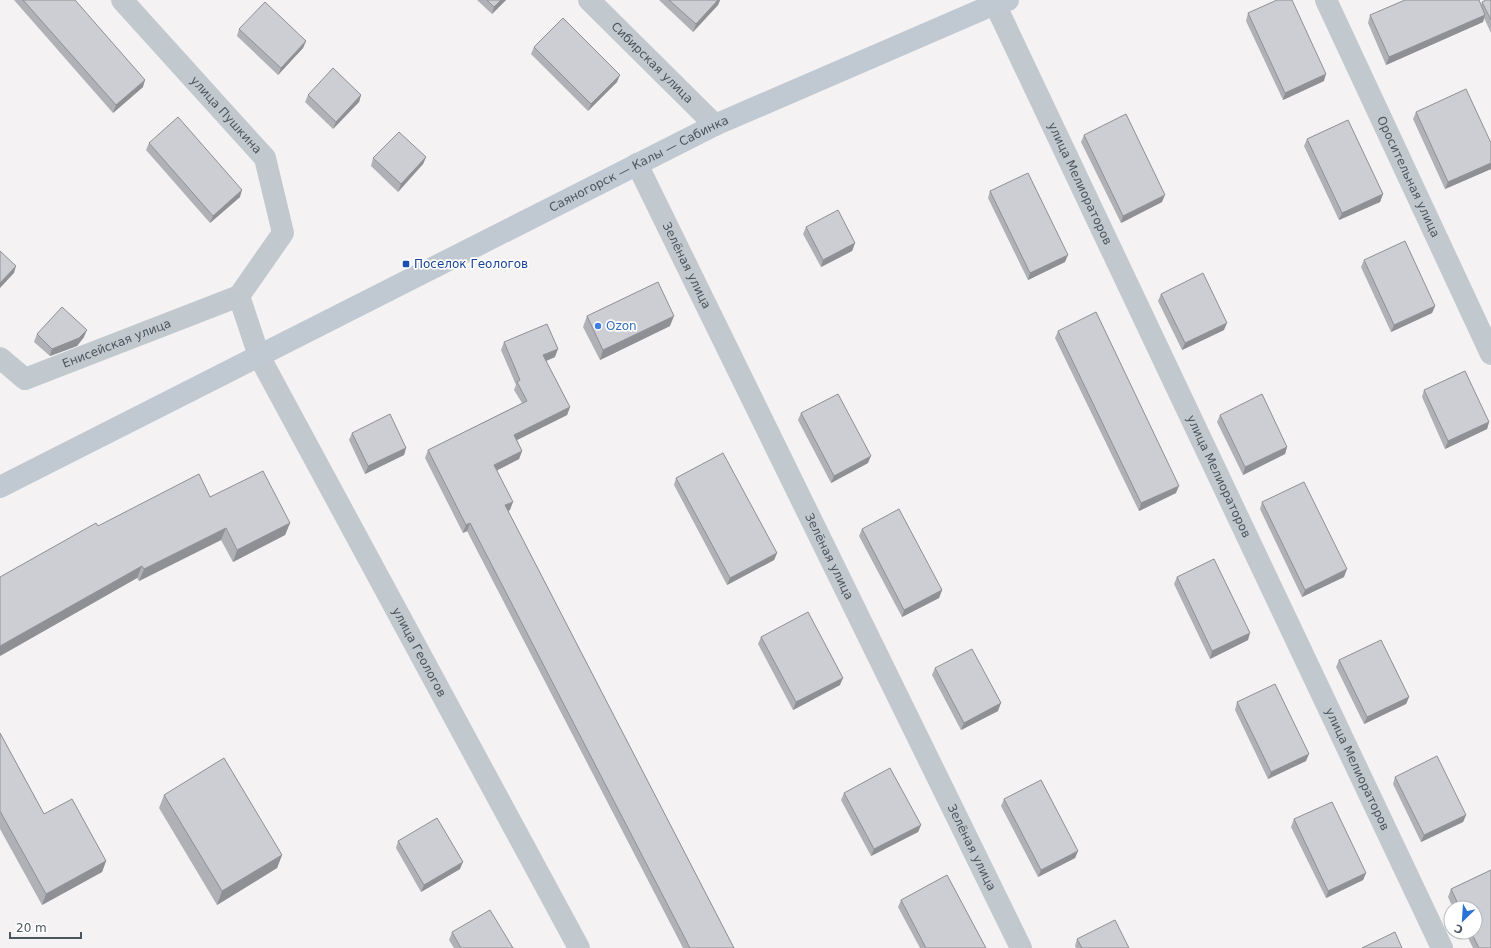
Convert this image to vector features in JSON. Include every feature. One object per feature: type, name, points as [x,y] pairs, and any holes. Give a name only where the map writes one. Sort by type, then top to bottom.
[{"type":"street","name":"улица Пушкина","points":[[122,0],[265,158],[283,233],[239,296]]},
{"type":"street","name":"Сибирская улица","points":[[589,0],[715,125]]},
{"type":"street","name":"Оросительная улица","points":[[1326,0],[1491,354]]},
{"type":"street","name":"Саяногорск — Калы — Сабинка","points":[[0,487],[715,125],[998,1]]},
{"type":"street","name":"улица Мелиораторов","points":[[998,1],[1442,948]]},
{"type":"street","name":"Зелёная улица","points":[[637,164],[1021,948]]},
{"type":"street","points":[[239,296],[268,351]]},
{"type":"street","name":"Енисейская улица","points":[[0,358],[25,379],[239,296]]},
{"type":"street","name":"улица Геологов","points":[[268,351],[579,948]]},
{"type":"building","points":[[23,0],[75,0],[145,80],[116,105]]},
{"type":"building","points":[[487,0],[501,0],[494,7]]},
{"type":"building","points":[[669,0],[718,0],[696,24]]},
{"type":"building","points":[[1277,0],[1292,0],[1326,74],[1285,93],[1248,13]]},
{"type":"building","points":[[1405,0],[1479,0],[1485,15],[1389,57],[1370,15]]},
{"type":"building","points":[[1491,0],[1491,20],[1482,2]]},
{"type":"building","points":[[265,2],[306,41],[281,68],[239,29]]},
{"type":"building","points":[[563,18],[620,75],[591,104],[534,47]]},
{"type":"building","points":[[333,68],[361,95],[336,122],[308,95]]},
{"type":"building","points":[[1466,89],[1491,143],[1491,163],[1448,182],[1416,112]]},
{"type":"building","points":[[1126,114],[1165,195],[1123,216],[1084,135]]},
{"type":"building","points":[[178,117],[242,190],[213,216],[149,143]]},
{"type":"building","points":[[1348,120],[1383,194],[1342,213],[1307,139]]},
{"type":"building","points":[[399,132],[426,157],[401,184],[373,158]]},
{"type":"building","points":[[1028,173],[1068,255],[1030,273],[990,191]]},
{"type":"building","points":[[838,210],[855,243],[823,260],[806,227]]},
{"type":"building","points":[[1405,241],[1435,306],[1394,325],[1364,260]]},
{"type":"building","points":[[0,251],[16,266],[0,283]]},
{"type":"building","points":[[1203,273],[1227,323],[1185,343],[1161,294]]},
{"type":"building","points":[[658,282],[674,316],[603,350],[587,316]]},
{"type":"building","points":[[62,307],[87,330],[79,338],[52,349],[37,334]]},
{"type":"building","points":[[1096,312],[1179,486],[1141,503],[1058,331]]},
{"type":"building","points":[[547,324],[558,349],[543,355],[570,407],[514,435],[522,451],[494,465],[513,502],[505,505],[734,948],[690,948],[470,523],[466,525],[428,450],[527,401],[517,382],[520,380],[504,342]]},
{"type":"building","points":[[1465,371],[1489,422],[1448,441],[1424,390]]},
{"type":"building","points":[[838,394],[871,456],[834,476],[801,413]]},
{"type":"building","points":[[1262,394],[1287,447],[1245,467],[1220,415]]},
{"type":"building","points":[[390,414],[406,448],[368,466],[352,433]]},
{"type":"building","points":[[723,453],[777,553],[730,578],[676,478]]},
{"type":"building","points":[[263,471],[290,523],[237,550],[226,528],[144,569],[142,566],[0,646],[0,577],[96,523],[98,526],[199,474],[210,497]]},
{"type":"building","points":[[1304,482],[1347,569],[1305,590],[1262,502]]},
{"type":"building","points":[[899,509],[942,590],[904,610],[862,529]]},
{"type":"building","points":[[1214,559],[1250,633],[1212,651],[1177,577]]},
{"type":"building","points":[[808,612],[843,678],[796,702],[761,637]]},
{"type":"building","points":[[1381,640],[1409,697],[1367,717],[1339,660]]},
{"type":"building","points":[[972,649],[1001,703],[964,723],[935,668]]},
{"type":"building","points":[[1275,684],[1309,754],[1271,772],[1237,702]]},
{"type":"building","points":[[0,733],[44,814],[72,799],[106,861],[46,894],[0,811]]},
{"type":"building","points":[[1437,756],[1466,815],[1424,835],[1395,777]]},
{"type":"building","points":[[224,758],[282,855],[222,891],[164,795]]},
{"type":"building","points":[[890,768],[921,825],[874,849],[844,793]]},
{"type":"building","points":[[1041,780],[1078,851],[1041,870],[1004,799]]},
{"type":"building","points":[[1332,802],[1366,873],[1328,891],[1294,819]]},
{"type":"building","points":[[437,818],[463,862],[424,885],[398,841]]},
{"type":"building","points":[[1491,870],[1491,948],[1479,948],[1475,940],[1483,940],[1483,900],[1456,900],[1451,889]]},
{"type":"building","points":[[947,875],[986,948],[926,948],[901,900]]},
{"type":"building","points":[[490,910],[513,948],[461,948],[452,932]]},
{"type":"building","points":[[1115,920],[1129,948],[1082,948],[1077,939]]},
{"type":"building","points":[[1395,932],[1402,948],[1362,948]]},
{"type":"place","name":"Поселок Геологов","points":[[406,264]]},
{"type":"place","name":"Ozon","points":[[598,326]]}]
